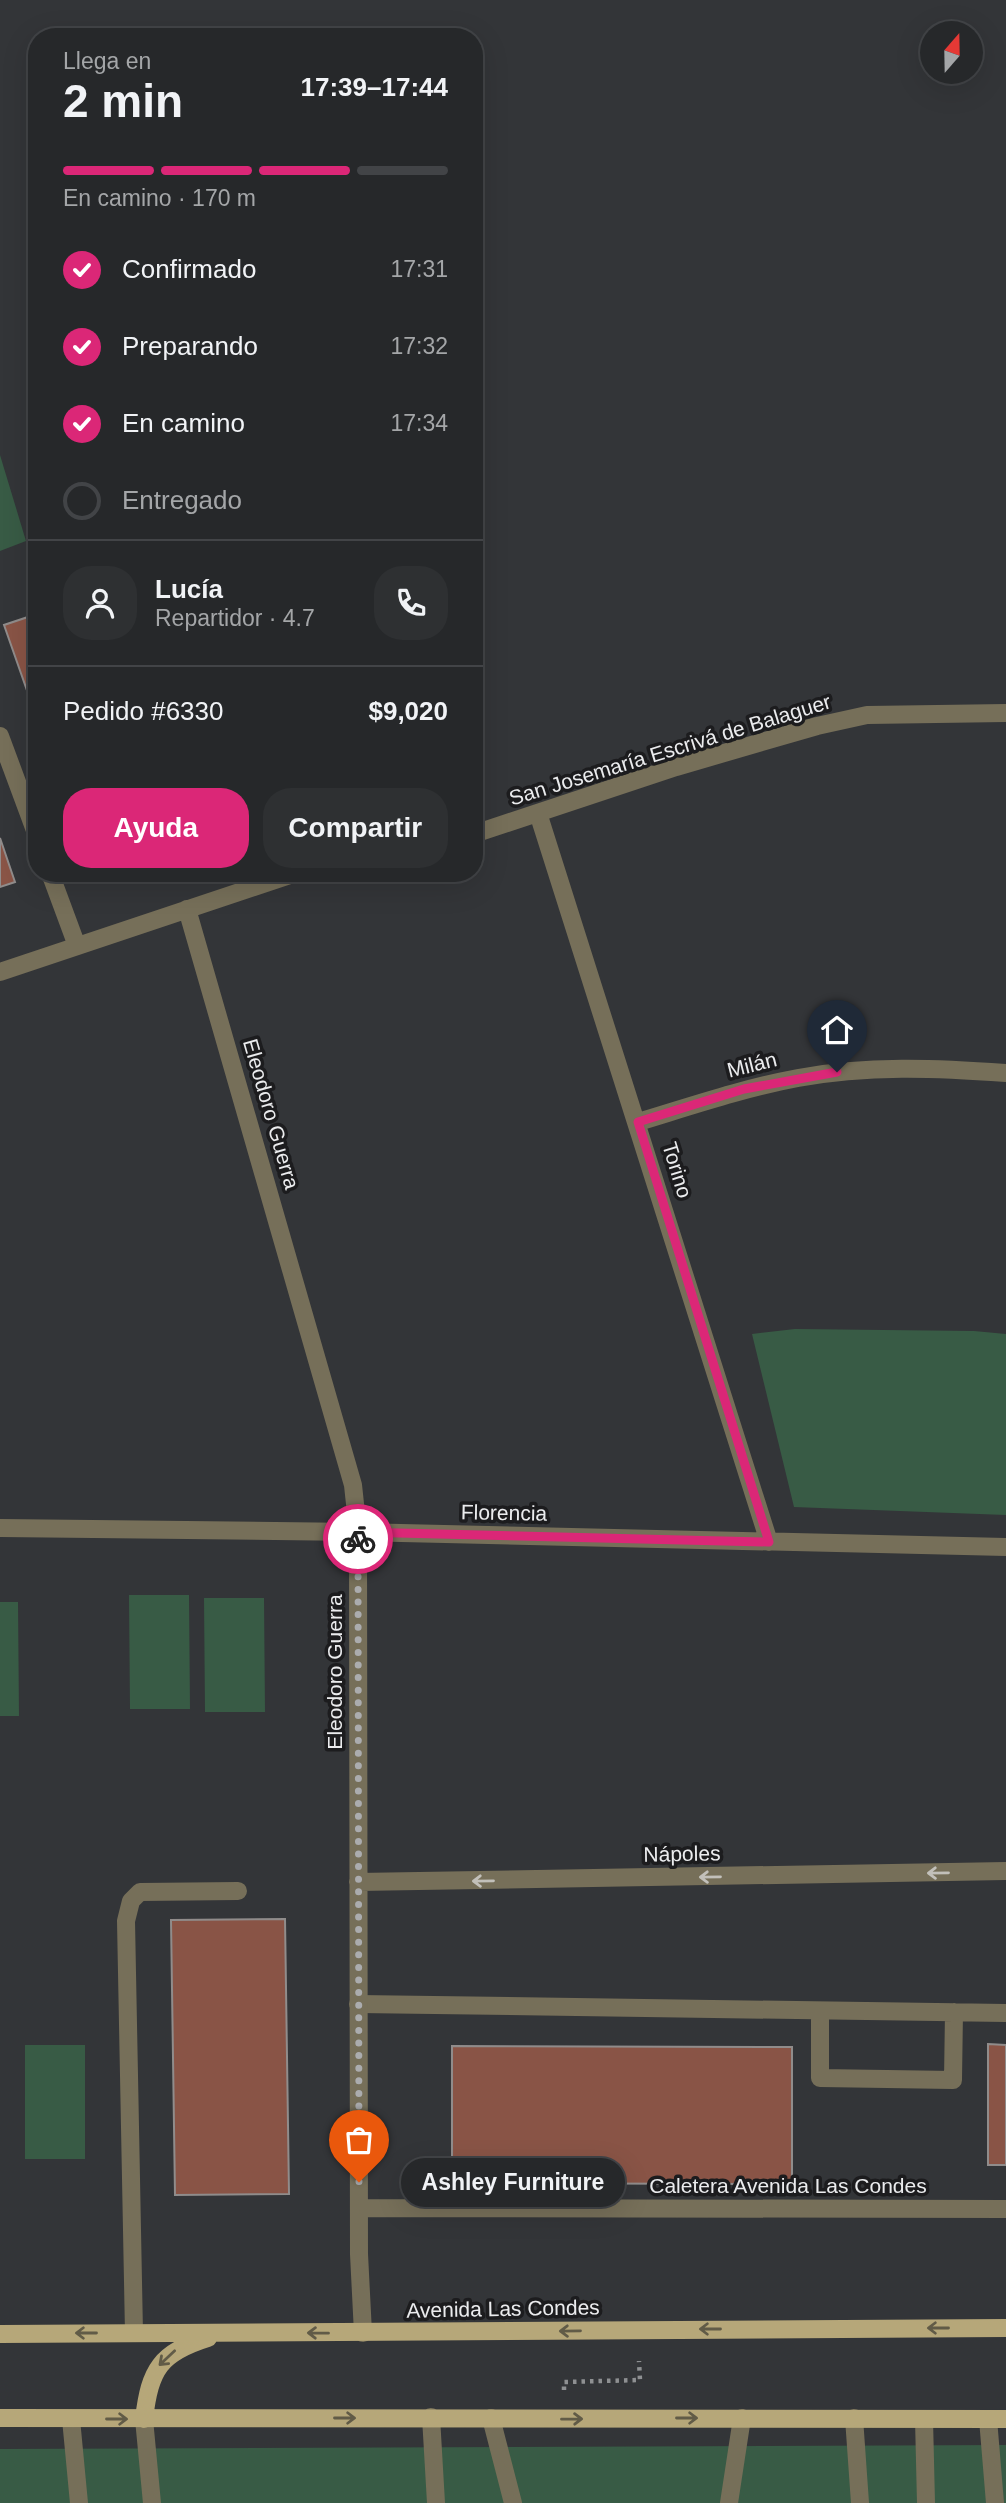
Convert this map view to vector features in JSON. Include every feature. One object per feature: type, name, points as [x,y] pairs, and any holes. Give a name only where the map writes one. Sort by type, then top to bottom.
[{"type":"main road","name":"Avenida Las Condes","points":[[0,2334],[1006,2328]]},
{"type":"main road","points":[[144,2419],[153,2374],[167,2355],[184,2346],[228,2332]]},
{"type":"main road","points":[[0,2418],[997,2419]]},
{"type":"street","name":"San Josemaría Escrivá de Balaguer","points":[[483,831],[689,763],[867,715],[1006,713]]},
{"type":"street","points":[[0,736],[28,812]]},
{"type":"street","name":"Torino","points":[[538,813],[769,1542]]},
{"type":"street","points":[[53,882],[77,946]]},
{"type":"street","points":[[0,972],[269,882]]},
{"type":"street","name":"Eleodoro Guerra","points":[[187,909],[348,1458],[358,1532],[359,2207],[363,2333]]},
{"type":"street","name":"Milán","points":[[638,1122],[744,1089],[799,1077],[855,1070],[906,1069],[1006,1073]]},
{"type":"street","name":"Florencia","points":[[0,1528],[358,1532],[1006,1547]]},
{"type":"street","name":"Nápoles","points":[[358,1882],[1006,1871]]},
{"type":"street","points":[[134,2333],[126,1921],[131,1901],[140,1892],[238,1891]]},
{"type":"street","points":[[358,2004],[1006,2013]]},
{"type":"street","points":[[820,2011],[820,2078],[940,2080],[953,2080],[954,2012]]},
{"type":"street","name":"Caletera Avenida Las Condes","points":[[359,2207],[1006,2209]]},
{"type":"street","points":[[431,2417],[436,2503]]},
{"type":"street","points":[[491,2418],[513,2503]]},
{"type":"street","points":[[729,2503],[742,2418]]},
{"type":"street","points":[[854,2418],[860,2503]]},
{"type":"street","points":[[71,2419],[79,2503]]},
{"type":"street","points":[[144,2419],[152,2503]]},
{"type":"street","points":[[924,2419],[926,2503]]},
{"type":"street","points":[[995,2503],[997,2419]]},
{"type":"path","points":[[564,2419],[564,2382],[640,2380],[639,2330]]},
{"type":"green space","points":[[0,455],[26,541],[0,551]]},
{"type":"green space","points":[[795,1329],[974,1331],[1006,1334],[1006,1515],[794,1507],[752,1334]]},
{"type":"green space","points":[[129,1595],[189,1595],[190,1709],[130,1709]]},
{"type":"green space","points":[[204,1598],[264,1598],[265,1712],[205,1712]]},
{"type":"green space","points":[[0,1602],[18,1602],[19,1716],[0,1716]]},
{"type":"green space","points":[[25,2045],[85,2045],[85,2159],[25,2159]]},
{"type":"green space","points":[[1006,2445],[1006,2503],[0,2503],[0,2449]]},
{"type":"building","points":[[28,617],[28,693],[4,625]]},
{"type":"building","points":[[0,838],[15,882],[0,887]]},
{"type":"building","points":[[285,1919],[289,2194],[175,2195],[171,1920]]},
{"type":"building","points":[[988,2044],[1006,2045],[1006,2165],[988,2165]]},
{"type":"building","points":[[452,2046],[792,2047],[792,2184],[452,2183]]},
{"type":"way so far","points":[[358,1539],[359,2182]]},
{"type":"place","name":"Ashley Furniture","points":[[359,2182]]},
{"type":"route","points":[[358,1539],[358,1532],[769,1542],[638,1122],[744,1089],[837,1072]]}]
